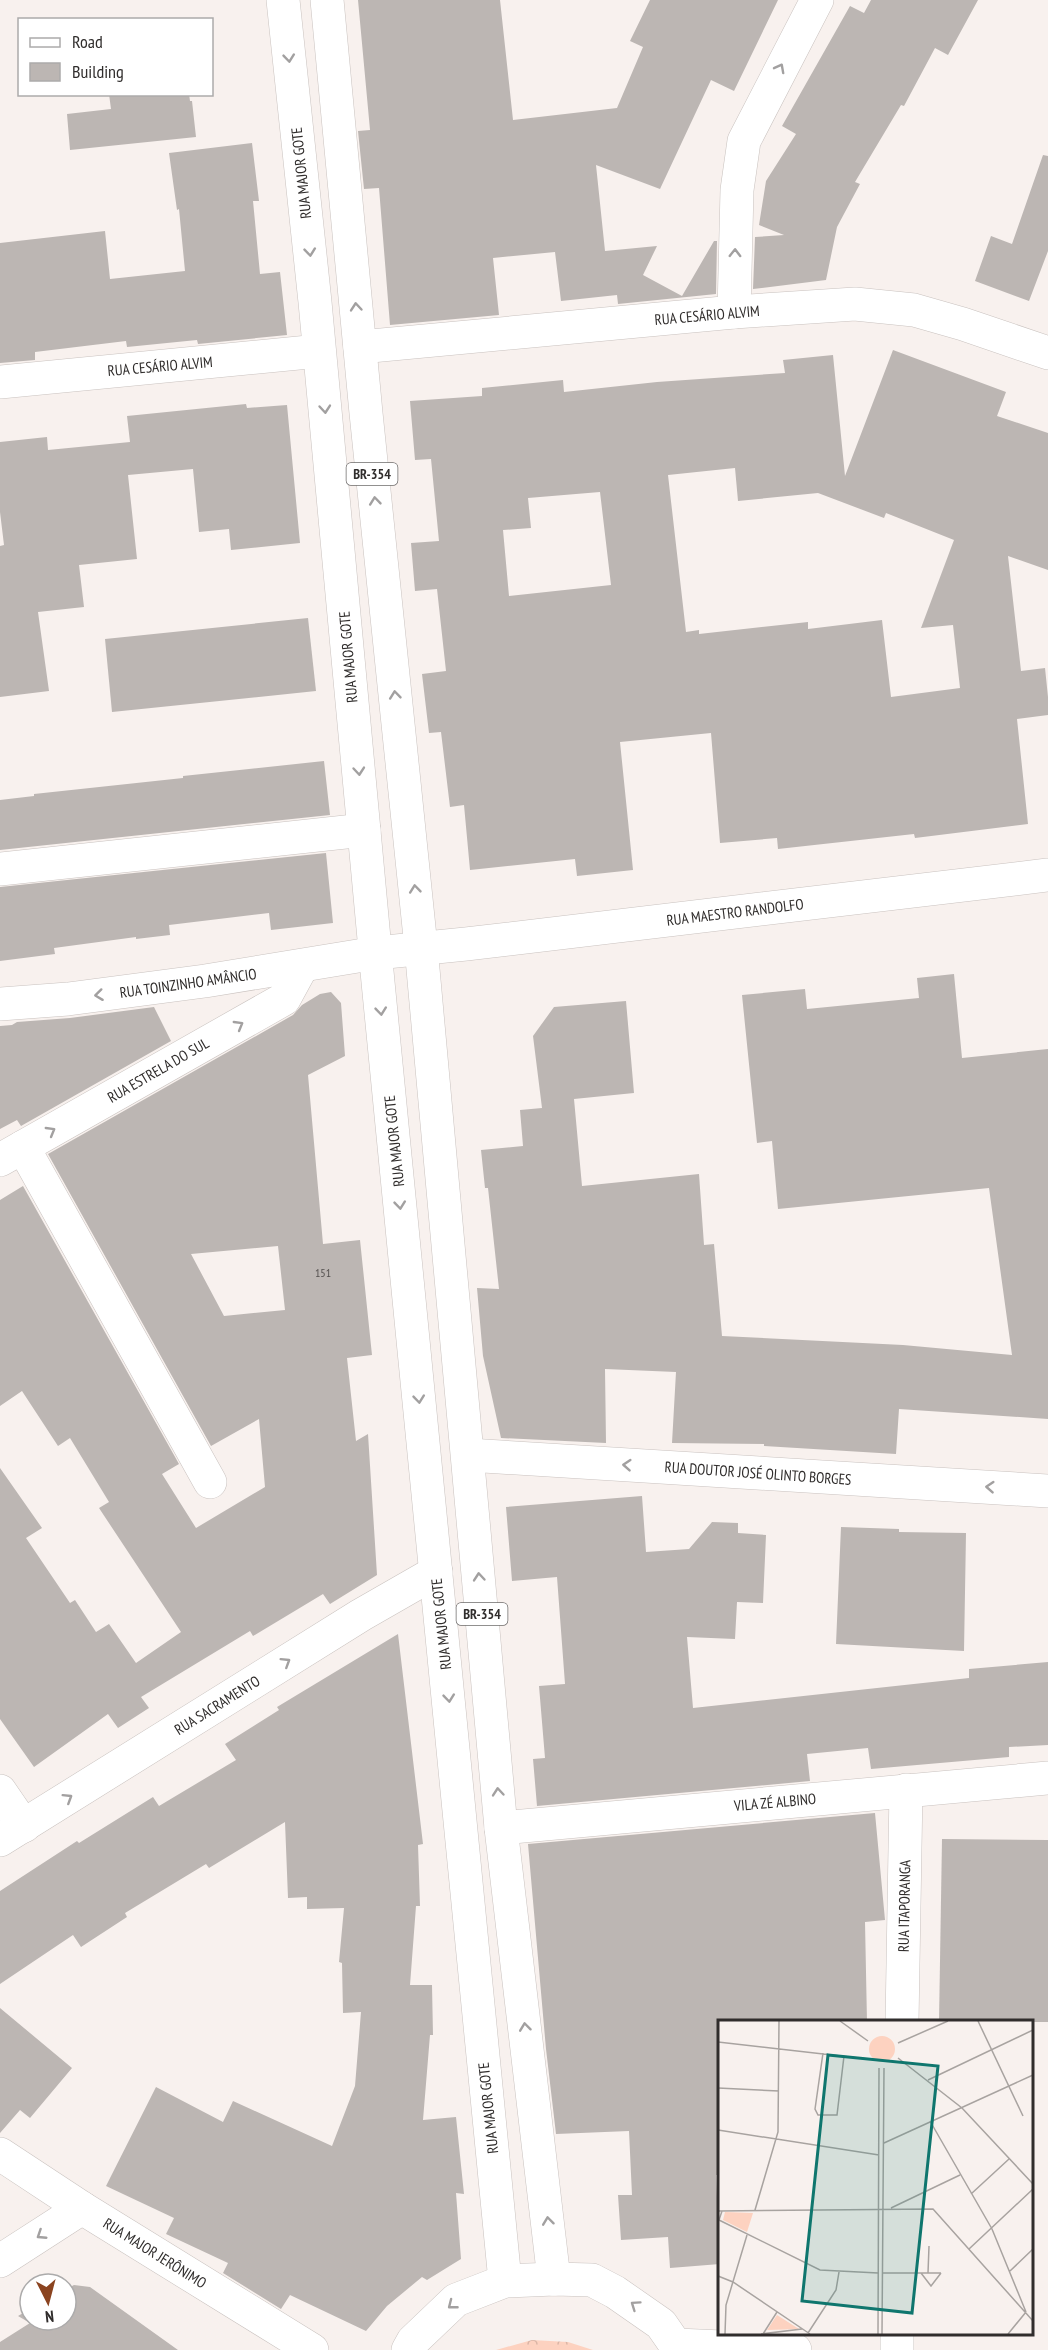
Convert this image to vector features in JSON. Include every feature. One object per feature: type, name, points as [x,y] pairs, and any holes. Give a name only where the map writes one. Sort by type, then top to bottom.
[{"type":"main road","name":"RUA MAJOR GOTE","points":[[283,0],[320,351],[364,830],[505,2281]]},
{"type":"main road","name":"BR-354","points":[[327,0],[421,947],[501,1828],[554,2279]]},
{"type":"main road","points":[[734,312],[737,190],[744,141],[817,0]]},
{"type":"main road","name":"RUA CESÁRIO ALVIM","points":[[360,347],[734,312],[855,304],[914,310],[1048,353]]},
{"type":"main road","name":"RUA CESÁRIO ALVIM","points":[[0,382],[320,351]]},
{"type":"main road","points":[[0,868],[364,830]]},
{"type":"main road","name":"RUA MAESTRO RANDOLFO","points":[[376,953],[478,943],[1048,875]]},
{"type":"main road","name":"RUA TOINZINHO AMÂNCIO","points":[[0,1004],[68,999],[302,966],[376,953]]},
{"type":"main road","name":"RUA ESTRELA DO SUL","points":[[11,1154],[284,999],[302,966]]},
{"type":"main road","points":[[11,1154],[210,1482]]},
{"type":"main road","name":"RUA DOUTOR JOSÉ OLINTO BORGES","points":[[468,1455],[1048,1491]]},
{"type":"main road","name":"RUA SACRAMENTO","points":[[12,1833],[360,1615],[436,1572]]},
{"type":"main road","name":"VILA ZÉ ALBINO","points":[[501,1828],[1048,1778]]},
{"type":"main road","name":"RUA ITAPORANGA","points":[[902,2020],[906,1790]]},
{"type":"main road","points":[[0,1791],[12,1833]]},
{"type":"main road","name":"RUA MAJOR JERÔNIMO","points":[[0,2154],[82,2208],[312,2350]]},
{"type":"main road","points":[[0,2261],[82,2208]]},
{"type":"main road","points":[[408,2350],[413,2341],[456,2300],[505,2281],[554,2279],[592,2280],[615,2292],[661,2324],[678,2348],[795,2350]]},
{"type":"green space","points":[[532,2340],[568,2342],[593,2350],[496,2350]]},
{"type":"building","points":[[358,0],[500,0],[513,120],[617,108],[643,47],[630,41],[650,0],[778,0],[734,91],[711,80],[660,189],[596,165],[605,251],[657,246],[643,275],[682,296],[714,241],[717,241],[716,294],[618,304],[617,295],[561,301],[555,252],[493,258],[499,315],[390,325],[379,188],[364,189],[358,131],[370,130]]},
{"type":"building","points":[[871,0],[978,0],[948,55],[935,48],[904,106],[901,105],[855,182],[860,184],[837,227],[826,280],[753,289],[755,237],[784,235],[759,225],[766,181],[796,134],[782,126],[850,6],[864,13]]},
{"type":"building","points":[[109,96],[189,96],[192,101],[196,137],[70,150],[67,114],[111,109]]},
{"type":"building","points":[[252,143],[259,201],[253,201],[260,274],[280,272],[287,335],[198,344],[197,340],[127,347],[126,341],[35,352],[35,360],[0,363],[0,243],[105,231],[110,279],[185,271],[179,209],[177,210],[169,153]]},
{"type":"building","points":[[1043,155],[1048,156],[1048,251],[1029,301],[975,281],[991,236],[1012,244]]},
{"type":"building","points":[[893,350],[1006,392],[997,416],[1048,433],[1048,570],[1008,556],[1021,671],[1045,668],[1048,697],[1048,715],[1017,719],[1028,824],[915,838],[914,834],[778,849],[777,838],[720,843],[711,733],[620,742],[633,870],[577,876],[575,859],[470,870],[464,805],[450,807],[441,732],[429,733],[422,674],[446,671],[437,589],[415,591],[411,543],[439,541],[431,459],[415,460],[410,401],[482,396],[482,388],[563,380],[564,392],[657,382],[785,373],[783,360],[833,355],[845,476]],"holes":[[[735,468],[738,501],[818,493],[884,518],[886,513],[954,540],[921,628],[953,625],[960,688],[891,697],[882,620],[808,629],[808,622],[699,634],[699,630],[686,632],[668,475]],[[600,492],[611,585],[509,596],[503,530],[531,528],[528,498]]]},
{"type":"building","points":[[246,404],[247,408],[287,405],[300,543],[231,550],[229,529],[199,532],[193,469],[128,475],[137,559],[79,565],[84,607],[38,612],[49,691],[0,697],[0,546],[4,545],[0,512],[0,442],[47,437],[48,450],[130,442],[127,416]]},
{"type":"building","points":[[308,618],[316,691],[112,712],[105,639]]},
{"type":"building","points":[[324,761],[330,815],[0,850],[0,800],[34,796],[34,794],[183,778],[183,776]]},
{"type":"building","points":[[326,853],[333,923],[271,930],[269,913],[169,925],[170,935],[54,948],[55,954],[0,961],[0,887]]},
{"type":"building","points":[[954,974],[962,1058],[1048,1049],[1048,1419],[899,1409],[896,1454],[764,1446],[764,1444],[672,1443],[676,1372],[605,1369],[606,1443],[501,1438],[483,1356],[477,1288],[499,1289],[488,1188],[485,1188],[481,1150],[523,1146],[520,1110],[542,1108],[533,1036],[554,1007],[626,1001],[634,1093],[574,1099],[582,1186],[699,1174],[704,1245],[714,1244],[722,1336],[903,1345],[1012,1355],[989,1188],[778,1209],[772,1141],[757,1143],[742,995],[805,989],[807,1009],[919,998],[917,978]]},
{"type":"building","points":[[331,992],[341,1003],[345,1056],[308,1075],[323,1244],[360,1240],[372,1355],[347,1358],[356,1441],[368,1434],[377,1575],[330,1604],[323,1594],[253,1636],[250,1631],[141,1697],[149,1708],[118,1728],[108,1714],[34,1767],[0,1719],[0,1468],[42,1528],[26,1538],[70,1603],[75,1600],[96,1632],[109,1624],[136,1663],[181,1632],[99,1508],[109,1502],[70,1438],[58,1446],[22,1391],[0,1406],[0,1200],[23,1186],[179,1464],[162,1474],[196,1528],[265,1487],[259,1419],[211,1446],[48,1154],[293,1015],[302,1005],[320,994]],"holes":[[[278,1246],[285,1310],[224,1316],[191,1254]]]},
{"type":"building","points":[[154,1007],[171,1041],[21,1126],[17,1120],[0,1129],[0,1026],[17,1022]]},
{"type":"building","points":[[642,1496],[646,1552],[689,1549],[712,1522],[738,1523],[738,1533],[766,1535],[763,1603],[737,1602],[735,1639],[687,1637],[693,1708],[969,1678],[969,1669],[1048,1662],[1048,1745],[1009,1747],[1009,1757],[871,1769],[868,1748],[807,1754],[810,1781],[537,1806],[533,1759],[545,1758],[539,1686],[565,1684],[557,1577],[512,1581],[506,1507]]},
{"type":"building","points":[[841,1527],[899,1529],[899,1532],[966,1533],[964,1651],[836,1644]]},
{"type":"building","points":[[398,1634],[423,1844],[418,1845],[420,1906],[416,1906],[410,1985],[432,1985],[433,2035],[430,2035],[423,2120],[456,2117],[464,2194],[456,2193],[461,2259],[427,2280],[422,2277],[387,2306],[366,2331],[290,2295],[281,2309],[223,2273],[228,2263],[166,2234],[174,2218],[106,2186],[156,2087],[223,2122],[233,2101],[332,2146],[355,2086],[361,2012],[343,2013],[342,1963],[339,1962],[344,1908],[307,1909],[307,1897],[288,1898],[285,1822],[209,1868],[206,1864],[125,1913],[127,1917],[81,1947],[73,1935],[0,1984],[0,1891],[77,1841],[79,1843],[153,1797],[159,1806],[236,1760],[225,1744],[279,1710],[277,1707]]},
{"type":"building","points":[[875,1813],[885,1920],[865,1922],[867,2020],[718,2020],[718,2175],[716,2175],[718,2264],[670,2268],[668,2237],[621,2240],[618,2195],[632,2195],[629,2131],[556,2134],[528,1844]]},
{"type":"building","points":[[942,1839],[1048,1840],[1048,2022],[939,2020]]},
{"type":"building","points":[[0,2008],[72,2068],[30,2118],[20,2110],[0,2133]]},
{"type":"building","points":[[78,2286],[90,2287],[178,2350],[0,2350],[0,2342],[18,2331],[78,2332]]}]
